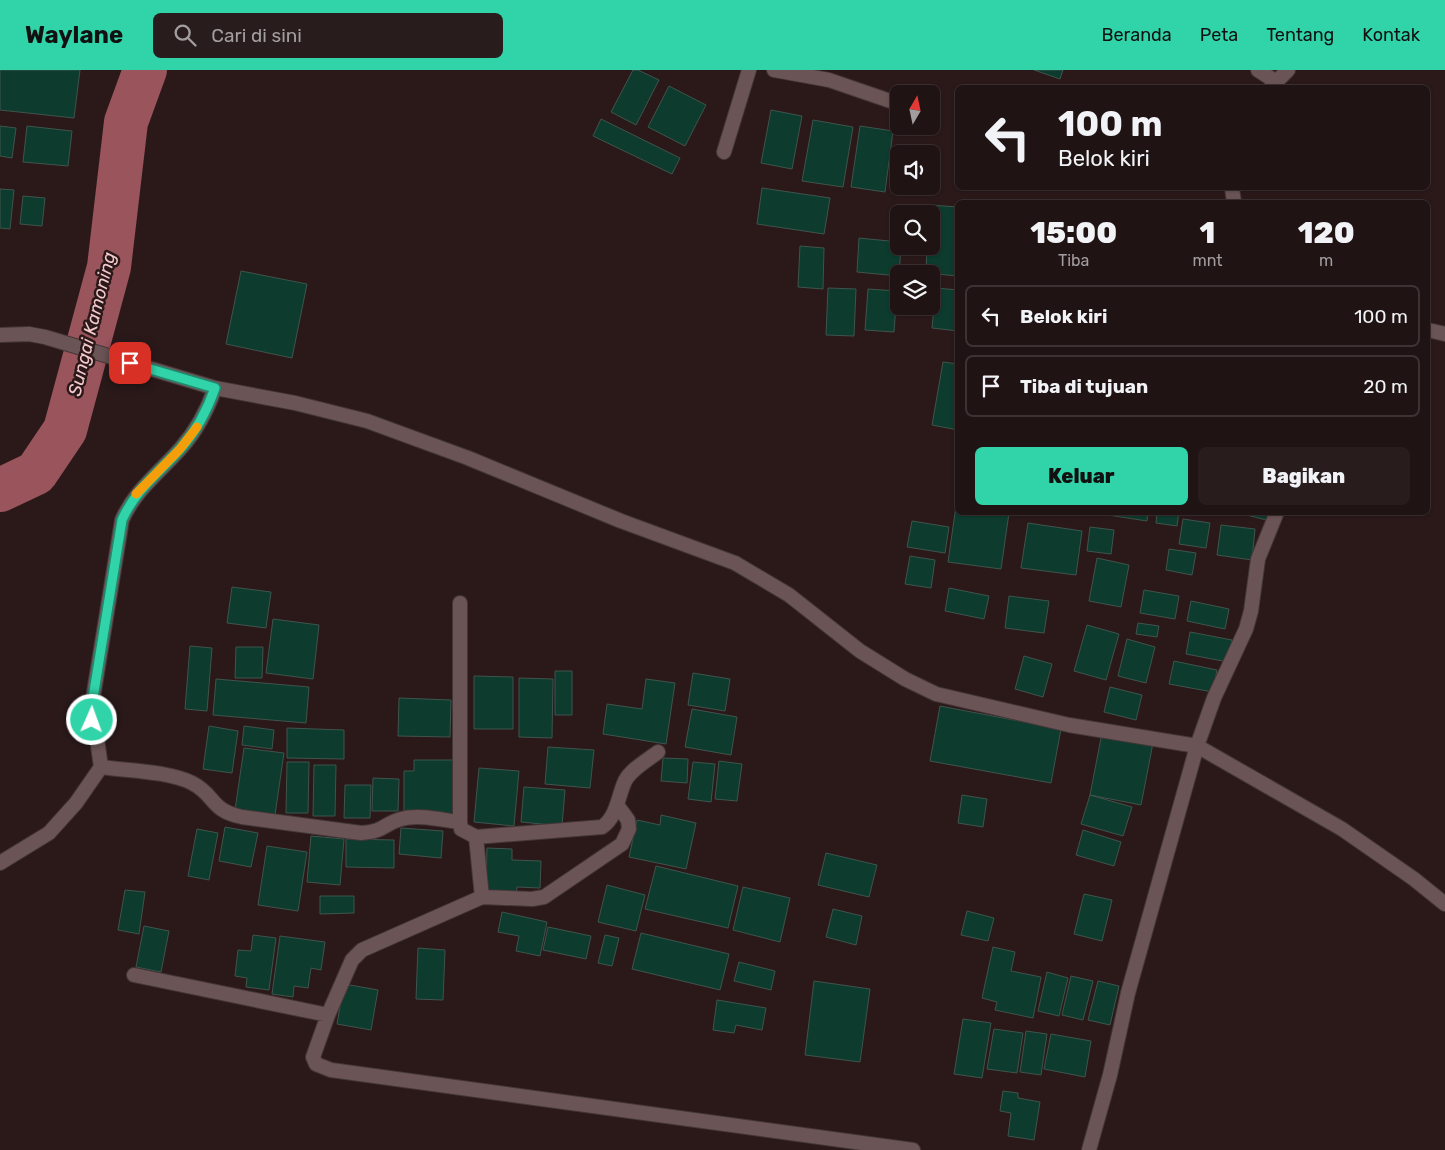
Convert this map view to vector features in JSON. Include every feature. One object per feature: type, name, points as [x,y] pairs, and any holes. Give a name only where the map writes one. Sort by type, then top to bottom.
[{"type":"street","points":[[724,152],[749,70]]},
{"type":"street","points":[[774,70],[829,80],[890,101]]},
{"type":"street","points":[[1258,70],[1272,84],[1288,70]]},
{"type":"street","points":[[1430,330],[1445,334]]},
{"type":"street","points":[[0,335],[29,334],[45,337],[215,388],[295,403],[367,421],[468,458],[621,521],[735,563],[789,595],[860,651],[905,679],[936,694],[1068,725],[1197,746],[1342,829],[1414,879],[1445,904]]},
{"type":"street","points":[[0,863],[49,832],[76,804],[101,767],[92,704],[122,520],[133,498],[180,449],[197,427],[204,417],[215,388]]},
{"type":"street","points":[[1089,1150],[1110,1075],[1128,994],[1197,746],[1214,698],[1246,629],[1251,611],[1258,559],[1276,515]]},
{"type":"street","points":[[460,603],[461,829],[476,837],[595,829],[608,823],[626,780],[658,752]]},
{"type":"street","points":[[101,767],[170,777],[190,782],[201,788],[222,810],[242,817],[361,833],[380,831],[402,818],[460,822]]},
{"type":"street","points":[[617,805],[628,820],[629,829],[622,844],[544,897],[532,900],[482,897],[362,950],[352,960],[328,1015],[313,1057],[316,1064],[331,1070],[913,1150]]},
{"type":"street","points":[[476,837],[482,897]]},
{"type":"street","points":[[134,975],[328,1015]]},
{"type":"building","points":[[0,70],[80,70],[74,118],[0,110]]},
{"type":"building","points":[[633,70],[638,70],[659,80],[636,125],[611,112]]},
{"type":"building","points":[[1034,70],[1063,70],[1060,79]]},
{"type":"building","points":[[669,86],[706,105],[685,146],[648,127]]},
{"type":"building","points":[[771,110],[802,116],[792,169],[761,163]]},
{"type":"building","points":[[601,119],[680,158],[672,174],[593,136]]},
{"type":"building","points":[[813,120],[853,127],[843,187],[802,181]]},
{"type":"building","points":[[0,126],[16,128],[12,158],[0,156]]},
{"type":"building","points":[[27,126],[72,131],[68,166],[23,162]]},
{"type":"building","points":[[860,126],[890,131],[890,135],[892,135],[885,192],[851,187]]},
{"type":"building","points":[[762,188],[830,198],[824,234],[757,224]]},
{"type":"building","points":[[0,189],[14,190],[10,229],[0,228]]},
{"type":"building","points":[[23,196],[45,198],[42,226],[20,224]]},
{"type":"building","points":[[940,206],[955,207],[955,276],[940,274],[940,265],[926,265],[927,255],[940,255]]},
{"type":"building","points":[[859,238],[890,241],[890,255],[900,255],[900,265],[890,265],[890,275],[857,272]]},
{"type":"building","points":[[800,246],[824,248],[823,289],[798,287]]},
{"type":"building","points":[[241,271],[307,284],[292,358],[226,344]]},
{"type":"building","points":[[828,288],[856,289],[854,336],[826,335]]},
{"type":"building","points":[[940,288],[955,290],[955,331],[932,328],[933,315],[940,315]]},
{"type":"building","points":[[868,289],[890,291],[890,315],[895,315],[894,332],[865,330]]},
{"type":"building","points":[[943,362],[955,364],[955,429],[932,425]]},
{"type":"building","points":[[955,513],[955,515],[1009,515],[1001,569],[948,562]]},
{"type":"building","points":[[1108,515],[1148,515],[1147,521]]},
{"type":"building","points":[[1157,515],[1179,515],[1177,526],[1156,523]]},
{"type":"building","points":[[1247,515],[1271,515],[1270,521]]},
{"type":"building","points":[[1183,519],[1210,523],[1206,548],[1179,544]]},
{"type":"building","points":[[912,521],[949,527],[945,553],[907,547]]},
{"type":"building","points":[[1028,523],[1082,531],[1076,575],[1021,568]]},
{"type":"building","points":[[1221,525],[1255,529],[1252,560],[1217,555]]},
{"type":"building","points":[[1090,527],[1114,530],[1111,554],[1087,551]]},
{"type":"building","points":[[1169,549],[1196,553],[1192,575],[1166,570]]},
{"type":"building","points":[[910,556],[935,560],[931,588],[905,584]]},
{"type":"building","points":[[1097,558],[1129,565],[1121,607],[1089,601]]},
{"type":"building","points":[[232,587],[271,592],[266,628],[227,623]]},
{"type":"building","points":[[949,588],[989,596],[984,619],[945,611]]},
{"type":"building","points":[[1144,590],[1179,596],[1175,619],[1140,613]]},
{"type":"building","points":[[1009,596],[1049,601],[1044,633],[1005,628]]},
{"type":"building","points":[[1191,601],[1229,609],[1225,629],[1187,621]]},
{"type":"building","points":[[273,619],[319,625],[313,679],[266,673]]},
{"type":"building","points":[[1138,623],[1159,626],[1157,637],[1136,634]]},
{"type":"building","points":[[1087,625],[1119,634],[1106,680],[1074,671]]},
{"type":"building","points":[[1190,632],[1232,640],[1228,662],[1186,654]]},
{"type":"building","points":[[1127,639],[1155,647],[1146,683],[1118,676]]},
{"type":"building","points":[[190,646],[212,648],[207,711],[185,709]]},
{"type":"building","points":[[236,647],[263,647],[262,678],[235,678]]},
{"type":"building","points":[[1024,656],[1052,664],[1043,697],[1015,689]]},
{"type":"building","points":[[1174,661],[1217,670],[1213,692],[1169,684]]},
{"type":"building","points":[[555,671],[572,671],[572,715],[555,715]]},
{"type":"building","points":[[693,673],[730,679],[725,711],[688,705]]},
{"type":"building","points":[[474,676],[513,677],[513,729],[474,729]]},
{"type":"building","points":[[519,678],[553,679],[552,738],[519,737]]},
{"type":"building","points":[[216,679],[309,687],[306,723],[213,715]]},
{"type":"building","points":[[646,679],[675,683],[666,744],[603,734],[607,704],[642,709]]},
{"type":"building","points":[[1110,687],[1142,695],[1136,720],[1104,712]]},
{"type":"building","points":[[399,698],[451,700],[450,737],[398,736]]},
{"type":"building","points":[[940,706],[1061,729],[1051,783],[930,761]]},
{"type":"building","points":[[692,709],[737,717],[731,755],[685,747]]},
{"type":"building","points":[[209,726],[238,731],[232,773],[203,769]]},
{"type":"building","points":[[244,726],[274,730],[272,749],[242,745]]},
{"type":"building","points":[[287,728],[344,730],[344,759],[287,758]]},
{"type":"building","points":[[1102,733],[1153,743],[1141,805],[1090,795]]},
{"type":"building","points":[[548,747],[594,750],[590,788],[545,784]]},
{"type":"building","points":[[244,748],[284,753],[275,815],[235,810]]},
{"type":"building","points":[[663,758],[688,759],[687,783],[661,781]]},
{"type":"building","points":[[414,760],[455,760],[455,814],[404,814],[404,771],[414,771]]},
{"type":"building","points":[[719,761],[742,764],[737,801],[715,799]]},
{"type":"building","points":[[287,762],[309,762],[308,813],[286,813]]},
{"type":"building","points":[[693,762],[715,764],[711,802],[688,799]]},
{"type":"building","points":[[314,765],[336,765],[335,816],[313,816]]},
{"type":"building","points":[[479,768],[519,771],[514,826],[474,822]]},
{"type":"building","points":[[373,778],[399,779],[398,811],[372,811]]},
{"type":"building","points":[[345,785],[371,785],[370,818],[344,818]]},
{"type":"building","points":[[524,787],[565,790],[562,826],[521,822]]},
{"type":"building","points":[[962,795],[987,799],[983,827],[958,823]]},
{"type":"building","points":[[1090,795],[1132,807],[1123,836],[1081,824]]},
{"type":"building","points":[[661,815],[696,823],[686,869],[629,857],[637,820],[660,825]]},
{"type":"building","points":[[225,827],[258,833],[251,867],[219,861]]},
{"type":"building","points":[[401,828],[443,831],[441,858],[399,854]]},
{"type":"building","points":[[197,829],[218,833],[209,880],[188,876]]},
{"type":"building","points":[[1083,830],[1121,842],[1114,866],[1076,855]]},
{"type":"building","points":[[311,836],[344,839],[340,885],[307,882]]},
{"type":"building","points":[[346,839],[394,840],[394,868],[346,867]]},
{"type":"building","points":[[267,846],[307,852],[298,911],[258,905]]},
{"type":"building","points":[[487,848],[512,849],[512,860],[541,861],[540,888],[517,887],[516,894],[486,893]]},
{"type":"building","points":[[826,853],[877,865],[869,897],[818,885]]},
{"type":"building","points":[[656,866],[738,886],[728,928],[645,909]]},
{"type":"building","points":[[607,885],[645,895],[636,931],[598,922]]},
{"type":"building","points":[[743,887],[790,898],[780,942],[733,930]]},
{"type":"building","points":[[125,890],[145,892],[139,934],[118,930]]},
{"type":"building","points":[[1084,894],[1112,900],[1102,941],[1074,934]]},
{"type":"building","points":[[320,896],[354,896],[354,913],[320,914]]},
{"type":"building","points":[[833,909],[862,916],[856,945],[826,937]]},
{"type":"building","points":[[967,911],[994,918],[988,941],[961,935]]},
{"type":"building","points":[[502,912],[547,922],[540,956],[516,951],[519,936],[498,932]]},
{"type":"building","points":[[144,926],[169,931],[161,972],[136,967]]},
{"type":"building","points":[[548,927],[591,936],[586,959],[543,950]]},
{"type":"building","points":[[641,933],[729,954],[720,990],[632,969]]},
{"type":"building","points":[[253,935],[276,938],[269,990],[246,987],[247,978],[235,976],[238,950],[251,951]]},
{"type":"building","points":[[605,935],[619,938],[612,966],[598,963]]},
{"type":"building","points":[[280,936],[325,942],[321,970],[311,968],[308,988],[294,986],[293,997],[272,994]]},
{"type":"building","points":[[993,947],[1015,952],[1011,971],[1041,977],[1033,1018],[995,1010],[997,1002],[982,998]]},
{"type":"building","points":[[418,948],[445,950],[443,1000],[416,999]]},
{"type":"building","points":[[739,962],[775,971],[771,990],[734,981]]},
{"type":"building","points":[[1047,972],[1068,978],[1059,1016],[1038,1011]]},
{"type":"building","points":[[1071,976],[1093,981],[1083,1020],[1062,1015]]},
{"type":"building","points":[[814,981],[870,989],[860,1062],[805,1055]]},
{"type":"building","points":[[1098,981],[1119,986],[1110,1025],[1088,1020]]},
{"type":"building","points":[[344,984],[378,990],[371,1030],[337,1024]]},
{"type":"building","points":[[717,1000],[766,1008],[762,1030],[736,1025],[734,1033],[713,1030]]},
{"type":"building","points":[[963,1019],[991,1023],[982,1078],[954,1074]]},
{"type":"building","points":[[994,1029],[1023,1033],[1017,1073],[987,1069]]},
{"type":"building","points":[[1026,1031],[1047,1034],[1041,1075],[1020,1072]]},
{"type":"building","points":[[1051,1034],[1091,1041],[1085,1077],[1044,1069]]},
{"type":"building","points":[[1003,1091],[1018,1093],[1018,1098],[1040,1102],[1034,1140],[1008,1136],[1011,1113],[1000,1111]]},
{"type":"waterway","name":"Sungai Kamoning","points":[[0,490],[36,473],[65,430],[109,267],[126,122],[145,70]]},
{"type":"slow traffic","points":[[136,494],[180,449],[197,427]]},
{"type":"route","points":[[92,720],[92,704],[122,520],[133,498],[190,437],[204,417],[215,388],[130,363]]}]
